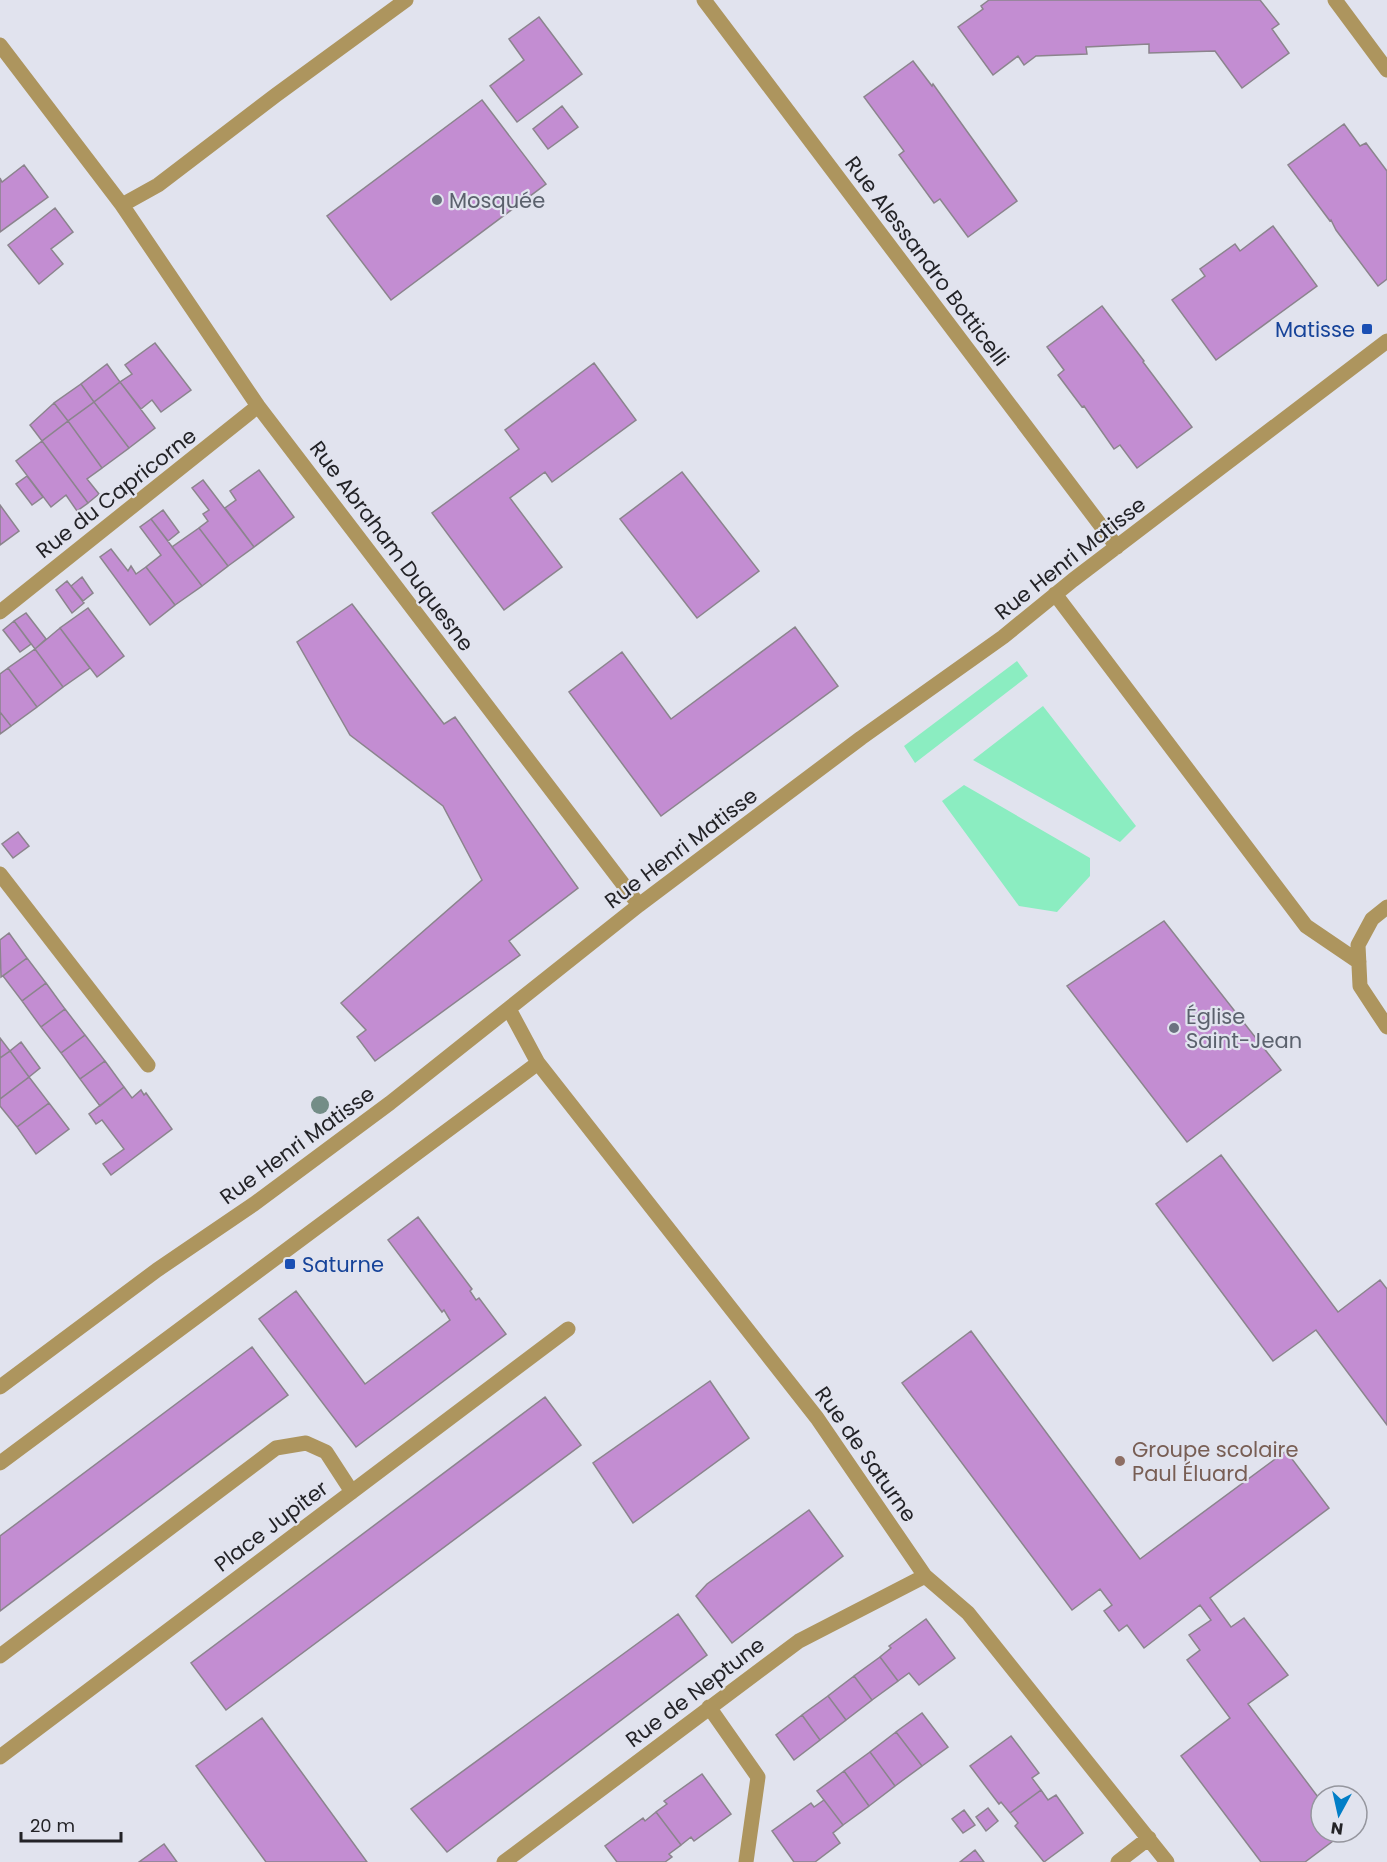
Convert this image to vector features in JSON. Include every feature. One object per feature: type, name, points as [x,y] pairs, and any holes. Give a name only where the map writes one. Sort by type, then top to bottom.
[{"type":"street","points":[[122,205],[158,185],[406,0]]},
{"type":"street","name":"Rue Alessandro Botticelli","points":[[704,0],[1117,547]]},
{"type":"street","points":[[1335,0],[1387,70]]},
{"type":"street","name":"Rue Abraham Duquesne","points":[[0,45],[122,205],[258,406],[639,905]]},
{"type":"street","name":"Rue Henri Matisse","points":[[0,1387],[157,1270],[254,1204],[352,1131],[639,905],[861,738],[1003,637],[1055,594],[1387,341]]},
{"type":"street","name":"Rue du Capricorne","points":[[0,612],[258,406]]},
{"type":"street","points":[[1055,594],[1306,926],[1359,962]]},
{"type":"street","points":[[0,874],[148,1065]]},
{"type":"street","points":[[1387,907],[1372,919],[1358,945],[1360,986],[1387,1027]]},
{"type":"street","name":"Rue de Saturne","points":[[509,1009],[538,1063],[817,1418],[925,1576],[968,1613],[1167,1862]]},
{"type":"street","points":[[0,1463],[538,1063]]},
{"type":"street","name":"Place Jupiter","points":[[0,1757],[568,1329]]},
{"type":"street","points":[[0,1656],[276,1448],[306,1443],[327,1452],[352,1492]]},
{"type":"street","name":"Rue de Neptune","points":[[504,1862],[799,1641],[925,1576]]},
{"type":"street","points":[[709,1707],[758,1777],[746,1862]]},
{"type":"street","points":[[1118,1862],[1149,1838]]},
{"type":"green space","points":[[1017,661],[1028,676],[915,763],[904,746]]},
{"type":"green space","points":[[1043,706],[1136,826],[1120,842],[973,760]]},
{"type":"green space","points":[[964,785],[1090,858],[1090,876],[1057,912],[1019,906],[942,801]]},
{"type":"building","points":[[989,0],[1260,0],[1279,24],[1272,29],[1289,53],[1242,88],[1215,51],[1149,53],[1149,44],[1086,47],[1087,54],[1036,56],[1024,65],[1018,56],[993,75],[958,27],[983,9],[981,6]]},
{"type":"building","points":[[539,17],[582,74],[517,122],[490,86],[524,60],[509,39]]},
{"type":"building","points":[[913,61],[932,86],[933,84],[1017,201],[968,237],[940,199],[934,203],[899,155],[904,151],[864,97]]},
{"type":"building","name":"Mosquée","points":[[482,100],[546,184],[391,300],[327,216]]},
{"type":"building","points":[[562,106],[578,127],[548,149],[533,129]]},
{"type":"building","points":[[1344,124],[1360,146],[1366,143],[1387,171],[1387,279],[1378,286],[1288,165]]},
{"type":"building","points":[[24,165],[48,197],[0,232],[0,178],[2,182]]},
{"type":"building","points":[[55,208],[73,232],[51,249],[63,264],[39,284],[8,245]]},
{"type":"building","points":[[1273,226],[1317,286],[1216,360],[1172,300],[1205,276],[1200,269],[1235,244],[1240,251]]},
{"type":"building","points":[[1102,306],[1192,427],[1137,468],[1120,445],[1114,449],[1084,406],[1082,407],[1058,375],[1064,370],[1047,347]]},
{"type":"building","points":[[155,343],[191,390],[161,412],[152,400],[141,409],[120,382],[132,374],[125,365]]},
{"type":"building","points":[[594,363],[636,420],[552,482],[545,472],[510,498],[562,567],[504,610],[432,513],[519,449],[505,430]]},
{"type":"building","points":[[107,364],[120,382],[94,402],[81,384]]},
{"type":"building","points":[[120,382],[155,428],[129,448],[94,402]]},
{"type":"building","points":[[81,384],[94,402],[68,421],[54,403]]},
{"type":"building","points":[[94,402],[129,448],[102,468],[68,421]]},
{"type":"building","points":[[54,403],[68,421],[42,441],[30,425]]},
{"type":"building","points":[[68,421],[102,468],[87,479],[99,494],[88,503],[42,441]]},
{"type":"building","points":[[42,441],[88,503],[77,511],[66,495],[51,507],[16,461]]},
{"type":"building","points":[[259,470],[294,517],[254,547],[225,508],[236,500],[230,491]]},
{"type":"building","points":[[682,472],[759,571],[697,618],[620,519]]},
{"type":"building","points":[[27,476],[43,497],[32,505],[16,484]]},
{"type":"building","points":[[203,480],[254,547],[228,566],[199,528],[208,521],[203,514],[209,510],[192,488]]},
{"type":"building","points":[[0,505],[19,531],[0,545]]},
{"type":"building","points":[[163,510],[179,532],[168,541],[151,519]]},
{"type":"building","points":[[151,519],[202,586],[175,605],[146,567],[161,555],[140,527]]},
{"type":"building","points":[[199,528],[228,566],[202,586],[172,547]]},
{"type":"building","points":[[111,549],[128,571],[131,566],[136,574],[146,567],[175,605],[150,625],[100,557]]},
{"type":"building","points":[[82,577],[93,593],[83,601],[71,586]]},
{"type":"building","points":[[67,581],[84,603],[72,613],[56,590]]},
{"type":"building","points":[[352,604],[444,724],[455,717],[578,888],[509,941],[520,955],[375,1061],[357,1037],[366,1030],[341,1003],[482,880],[443,806],[350,735],[297,642]]},
{"type":"building","points":[[88,608],[124,656],[97,677],[60,628]]},
{"type":"building","points":[[26,613],[46,639],[35,649],[14,621]]},
{"type":"building","points":[[14,621],[31,644],[20,652],[3,630]]},
{"type":"building","points":[[795,627],[838,686],[661,816],[569,692],[622,652],[671,719]]},
{"type":"building","points":[[60,628],[90,668],[63,687],[35,649]]},
{"type":"building","points":[[35,649],[63,687],[37,707],[8,668]]},
{"type":"building","points":[[8,668],[37,707],[11,726],[0,712],[0,674]]},
{"type":"building","points":[[0,712],[11,726],[0,734]]},
{"type":"building","points":[[18,832],[29,846],[13,858],[2,844]]},
{"type":"building","name":"Église Saint-Jean","points":[[1164,921],[1281,1070],[1187,1142],[1067,986]]},
{"type":"building","points":[[9,933],[27,958],[1,977],[0,940]]},
{"type":"building","points":[[27,958],[46,983],[22,1001],[3,976]]},
{"type":"building","points":[[46,983],[65,1009],[41,1027],[22,1001]]},
{"type":"building","points":[[65,1009],[85,1035],[61,1053],[41,1027]]},
{"type":"building","points":[[85,1035],[105,1061],[80,1079],[61,1053]]},
{"type":"building","points":[[0,1038],[10,1051],[0,1058]]},
{"type":"building","points":[[21,1042],[40,1068],[29,1077],[10,1051]]},
{"type":"building","points":[[10,1051],[29,1077],[0,1099],[0,1058]]},
{"type":"building","points":[[105,1061],[124,1087],[100,1106],[80,1079]]},
{"type":"building","points":[[29,1077],[49,1103],[17,1127],[0,1106],[0,1099]]},
{"type":"building","points":[[124,1087],[132,1098],[141,1090],[144,1095],[146,1093],[172,1129],[111,1175],[103,1164],[124,1149],[102,1120],[96,1124],[89,1114]]},
{"type":"building","points":[[49,1103],[69,1129],[36,1154],[17,1127]]},
{"type":"building","points":[[1221,1155],[1338,1312],[1380,1280],[1387,1289],[1387,1425],[1316,1330],[1273,1361],[1156,1204]]},
{"type":"building","points":[[418,1217],[472,1289],[470,1291],[476,1300],[479,1298],[506,1334],[356,1447],[259,1319],[296,1291],[365,1384],[450,1320],[388,1240]]},
{"type":"building","points":[[971,1331],[1140,1559],[1286,1451],[1329,1508],[1210,1598],[1231,1627],[1244,1618],[1288,1675],[1248,1704],[1309,1785],[1309,1844],[1329,1844],[1305,1862],[1261,1862],[1181,1756],[1230,1718],[1187,1660],[1200,1650],[1189,1635],[1211,1620],[1200,1605],[1144,1648],[1127,1625],[1119,1631],[1104,1611],[1112,1605],[1100,1589],[1072,1610],[902,1383]]},
{"type":"building","points":[[252,1347],[288,1395],[0,1611],[0,1536]]},
{"type":"building","points":[[710,1381],[749,1438],[633,1523],[593,1463]]},
{"type":"building","points":[[545,1397],[581,1445],[226,1710],[191,1663]]},
{"type":"building","points":[[809,1510],[843,1556],[732,1643],[696,1596],[707,1584]]},
{"type":"building","points":[[678,1614],[707,1655],[447,1852],[411,1809]]},
{"type":"building","points":[[926,1619],[955,1658],[919,1685],[909,1673],[898,1681],[880,1657],[891,1648],[889,1646]]},
{"type":"building","points":[[880,1657],[898,1681],[872,1700],[854,1676]]},
{"type":"building","points":[[854,1676],[872,1700],[846,1720],[828,1696]]},
{"type":"building","points":[[828,1696],[846,1720],[820,1740],[802,1715]]},
{"type":"building","points":[[922,1713],[948,1747],[922,1766],[896,1732]]},
{"type":"building","points":[[802,1715],[820,1740],[794,1760],[776,1735]]},
{"type":"building","points":[[262,1718],[367,1862],[266,1862],[196,1766]]},
{"type":"building","points":[[896,1732],[922,1766],[895,1786],[870,1752]]},
{"type":"building","points":[[1011,1736],[1039,1773],[1032,1778],[1041,1790],[1010,1813],[1001,1802],[999,1804],[970,1766]]},
{"type":"building","points":[[870,1752],[895,1786],[869,1806],[844,1771]]},
{"type":"building","points":[[844,1771],[869,1806],[843,1825],[817,1791]]},
{"type":"building","points":[[702,1774],[731,1814],[694,1841],[691,1837],[681,1845],[656,1812],[667,1804],[664,1801]]},
{"type":"building","points":[[1041,1790],[1048,1800],[1056,1795],[1083,1833],[1044,1862],[1015,1826],[1018,1823],[1010,1813]]},
{"type":"building","points":[[824,1800],[843,1825],[833,1833],[840,1843],[815,1862],[794,1862],[772,1831],[811,1803],[814,1807]]},
{"type":"building","points":[[988,1808],[998,1821],[986,1831],[976,1817]]},
{"type":"building","points":[[964,1810],[975,1825],[963,1833],[952,1819]]},
{"type":"building","points":[[656,1812],[681,1845],[669,1854],[672,1857],[665,1862],[617,1862],[605,1846],[643,1818],[645,1821]]},
{"type":"building","points":[[164,1844],[177,1862],[139,1862]]},
{"type":"building","points":[[975,1850],[984,1862],[960,1862]]},
{"type":"place","name":"Mosquée","points":[[437,200]]},
{"type":"place","name":"Matisse","points":[[1367,329]]},
{"type":"place","name":"Église Saint-Jean","points":[[1174,1028]]},
{"type":"place","name":"Saturne","points":[[290,1264]]},
{"type":"place","name":"Groupe scolaire Paul Éluard","points":[[1120,1461]]}]
